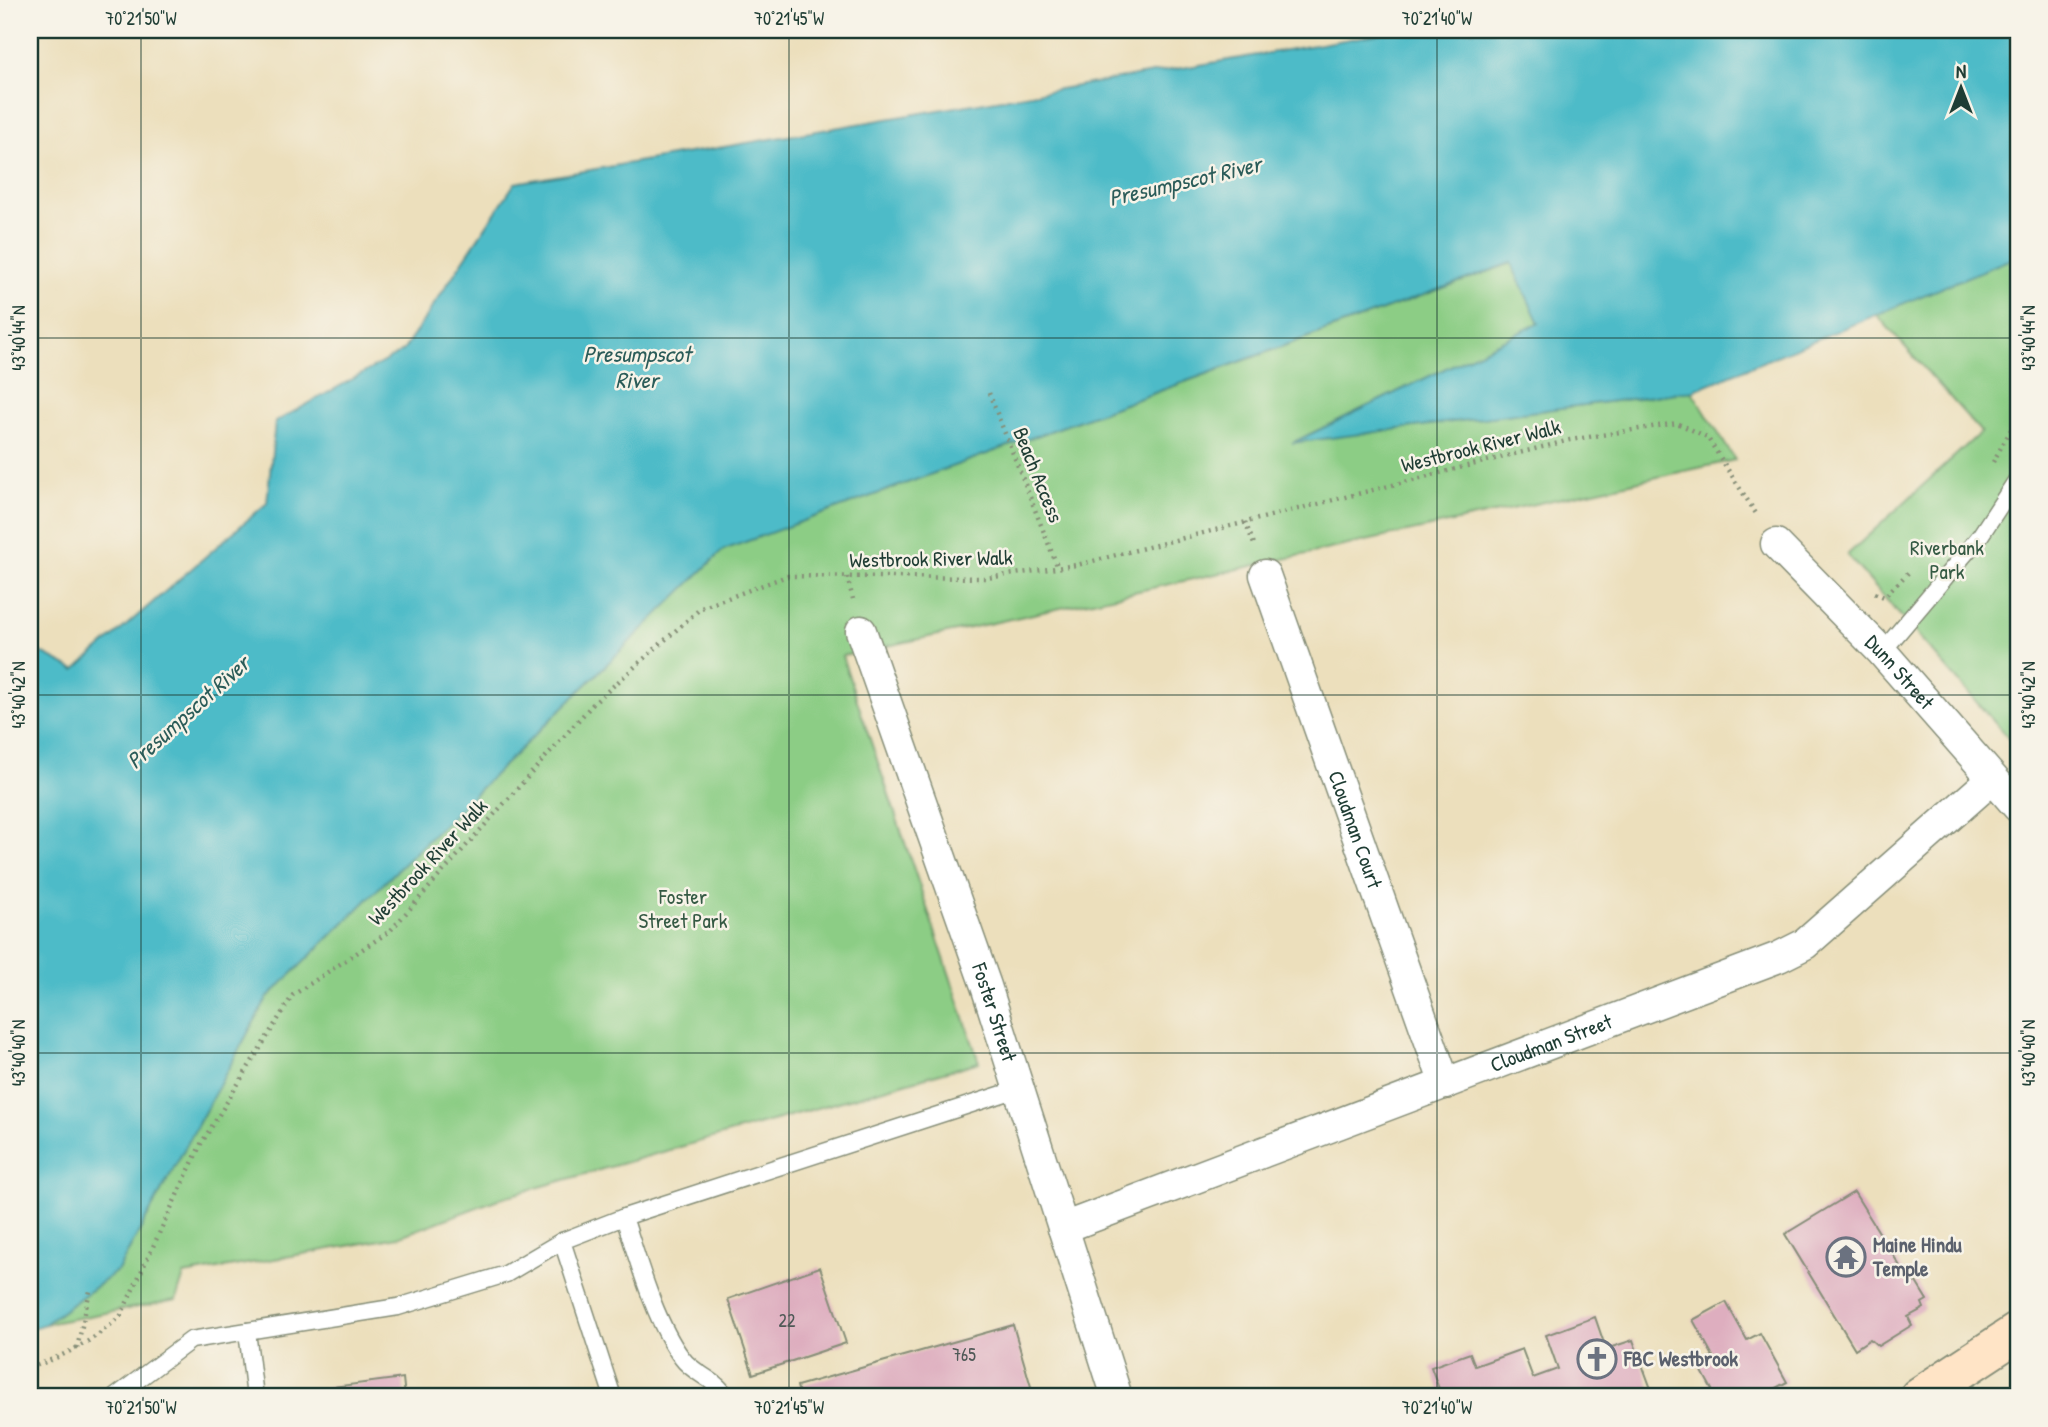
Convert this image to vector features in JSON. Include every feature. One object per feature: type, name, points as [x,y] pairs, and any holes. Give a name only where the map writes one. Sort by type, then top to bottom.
[{"type":"main road","points":[[1919,1397],[2018,1332]]},
{"type":"street","name":"Dunn Street","points":[[1776,544],[1882,652],[1963,741],[1991,780],[2018,807]]},
{"type":"street","name":"Cloudman Court","points":[[1265,575],[1444,1084]]},
{"type":"street","name":"Foster Street","points":[[861,631],[944,863],[1117,1397]]},
{"type":"street","name":"Cloudman Street","points":[[1063,1228],[1779,957],[1805,944],[1991,780]]},
{"type":"lane","points":[[1882,652],[1980,536],[2018,478]]},
{"type":"lane","points":[[116,1397],[191,1340],[398,1307],[506,1274],[562,1241],[624,1217],[1018,1089]]},
{"type":"lane","points":[[624,1217],[646,1286],[682,1360],[722,1389],[726,1397]]},
{"type":"lane","points":[[562,1241],[614,1397]]},
{"type":"lane","points":[[247,1331],[255,1397]]},
{"type":"path","name":"Beach Access","points":[[989,393],[1058,568]]},
{"type":"path","points":[[1990,465],[2018,417]]},
{"type":"path","name":"Westbrook River Walk","points":[[30,1368],[77,1349],[101,1335],[121,1315],[201,1144],[293,995],[390,931],[593,704],[701,608],[787,576],[987,578],[1058,568],[1570,440],[1677,423],[1707,437],[1776,544]]},
{"type":"path","points":[[1872,591],[1884,597],[1920,562]]},
{"type":"path","points":[[77,1349],[90,1291]]},
{"type":"green space","name":"Riverbank Park","points":[[2018,229],[2018,749],[1847,555],[1981,432],[1859,295]]},
{"type":"green space","name":"Foster Street Park","points":[[1512,263],[1540,323],[1294,442],[1692,391],[1735,460],[842,656],[979,1062],[501,1198],[398,1237],[184,1275],[176,1300],[45,1324],[118,1270],[267,998],[723,550]]},
{"type":"water","name":"Presumpscot River","points":[[1402,30],[2018,30],[2018,256],[1692,391],[1292,443],[1539,323],[1511,263],[723,550],[267,998],[118,1270],[45,1324],[30,1329],[30,647],[75,670],[267,503],[275,422],[403,351],[515,183]]},
{"type":"building","name":"Maine Hindu Temple","points":[[1854,1192],[1908,1279],[1911,1283],[1916,1282],[1927,1300],[1922,1303],[1924,1308],[1908,1317],[1912,1325],[1878,1346],[1870,1339],[1855,1349],[1785,1234]]},
{"type":"building","points":[[820,1267],[846,1343],[753,1374],[728,1299]]},
{"type":"building","points":[[1726,1302],[1747,1340],[1760,1333],[1787,1382],[1759,1397],[1716,1397],[1698,1364],[1713,1356],[1693,1320]]},
{"type":"building","name":"FBC Westbrook","points":[[1595,1317],[1606,1349],[1633,1340],[1654,1397],[1442,1397],[1431,1367],[1470,1353],[1475,1366],[1522,1349],[1533,1378],[1558,1369],[1546,1335]]},
{"type":"building","points":[[1013,1325],[1034,1397],[800,1397],[797,1386]]},
{"type":"building","points":[[403,1378],[405,1397],[325,1397],[324,1388]]},
{"type":"place","name":"Maine Hindu Temple","points":[[1846,1257]]},
{"type":"place","name":"FBC Westbrook","points":[[1597,1359]]}]
